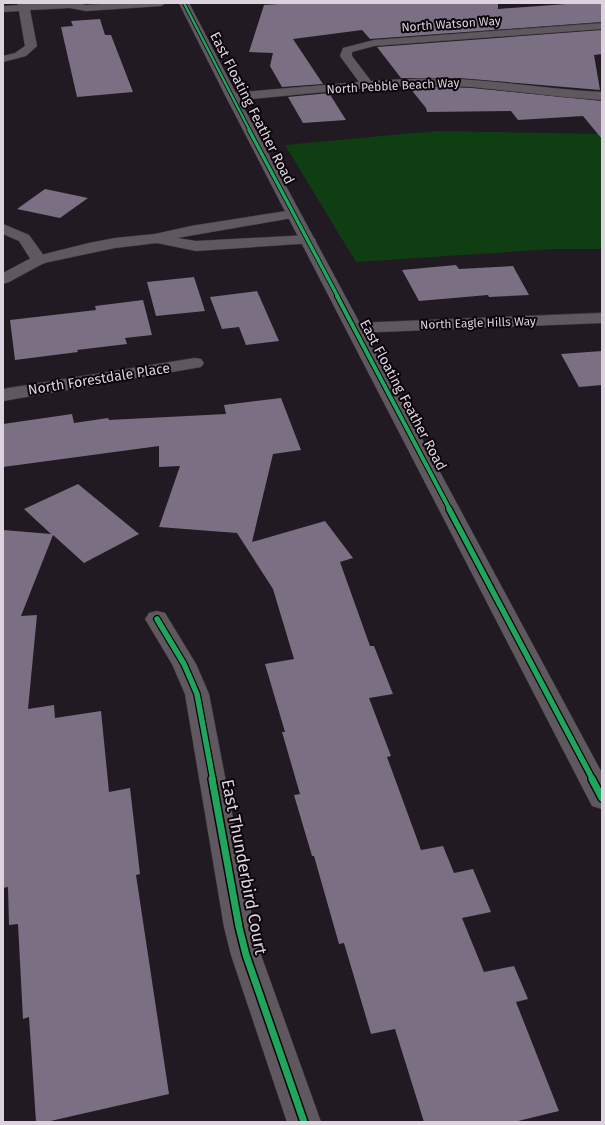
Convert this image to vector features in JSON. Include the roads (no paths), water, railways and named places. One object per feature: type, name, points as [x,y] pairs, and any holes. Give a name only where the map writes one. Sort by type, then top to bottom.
[{"type":"street","points":[[3,9],[24,5],[74,4],[86,8],[161,3]]},
{"type":"street","name":"East Floating Feather Road","points":[[184,3],[293,214],[355,328],[602,798]]},
{"type":"street","points":[[3,59],[19,55],[27,51],[32,46],[24,5]]},
{"type":"street","name":"North Watson Way","points":[[368,85],[346,56],[347,50],[374,43],[602,26]]},
{"type":"street","name":"North Pebble Beach Way","points":[[232,97],[368,85],[453,82],[552,93],[602,96]]},
{"type":"street","points":[[3,279],[39,260],[114,243],[155,239],[190,230],[293,214]]},
{"type":"street","points":[[3,228],[24,238],[39,260]]},
{"type":"street","points":[[155,239],[196,246],[308,240]]},
{"type":"street","name":"North Eagle Hills Way","points":[[355,328],[602,318]]},
{"type":"street","name":"North Forestdale Place","points":[[3,395],[195,363]]},
{"type":"street","name":"East Thunderbird Court","points":[[157,619],[184,664],[196,694],[239,927],[246,955],[304,1122]]}]
